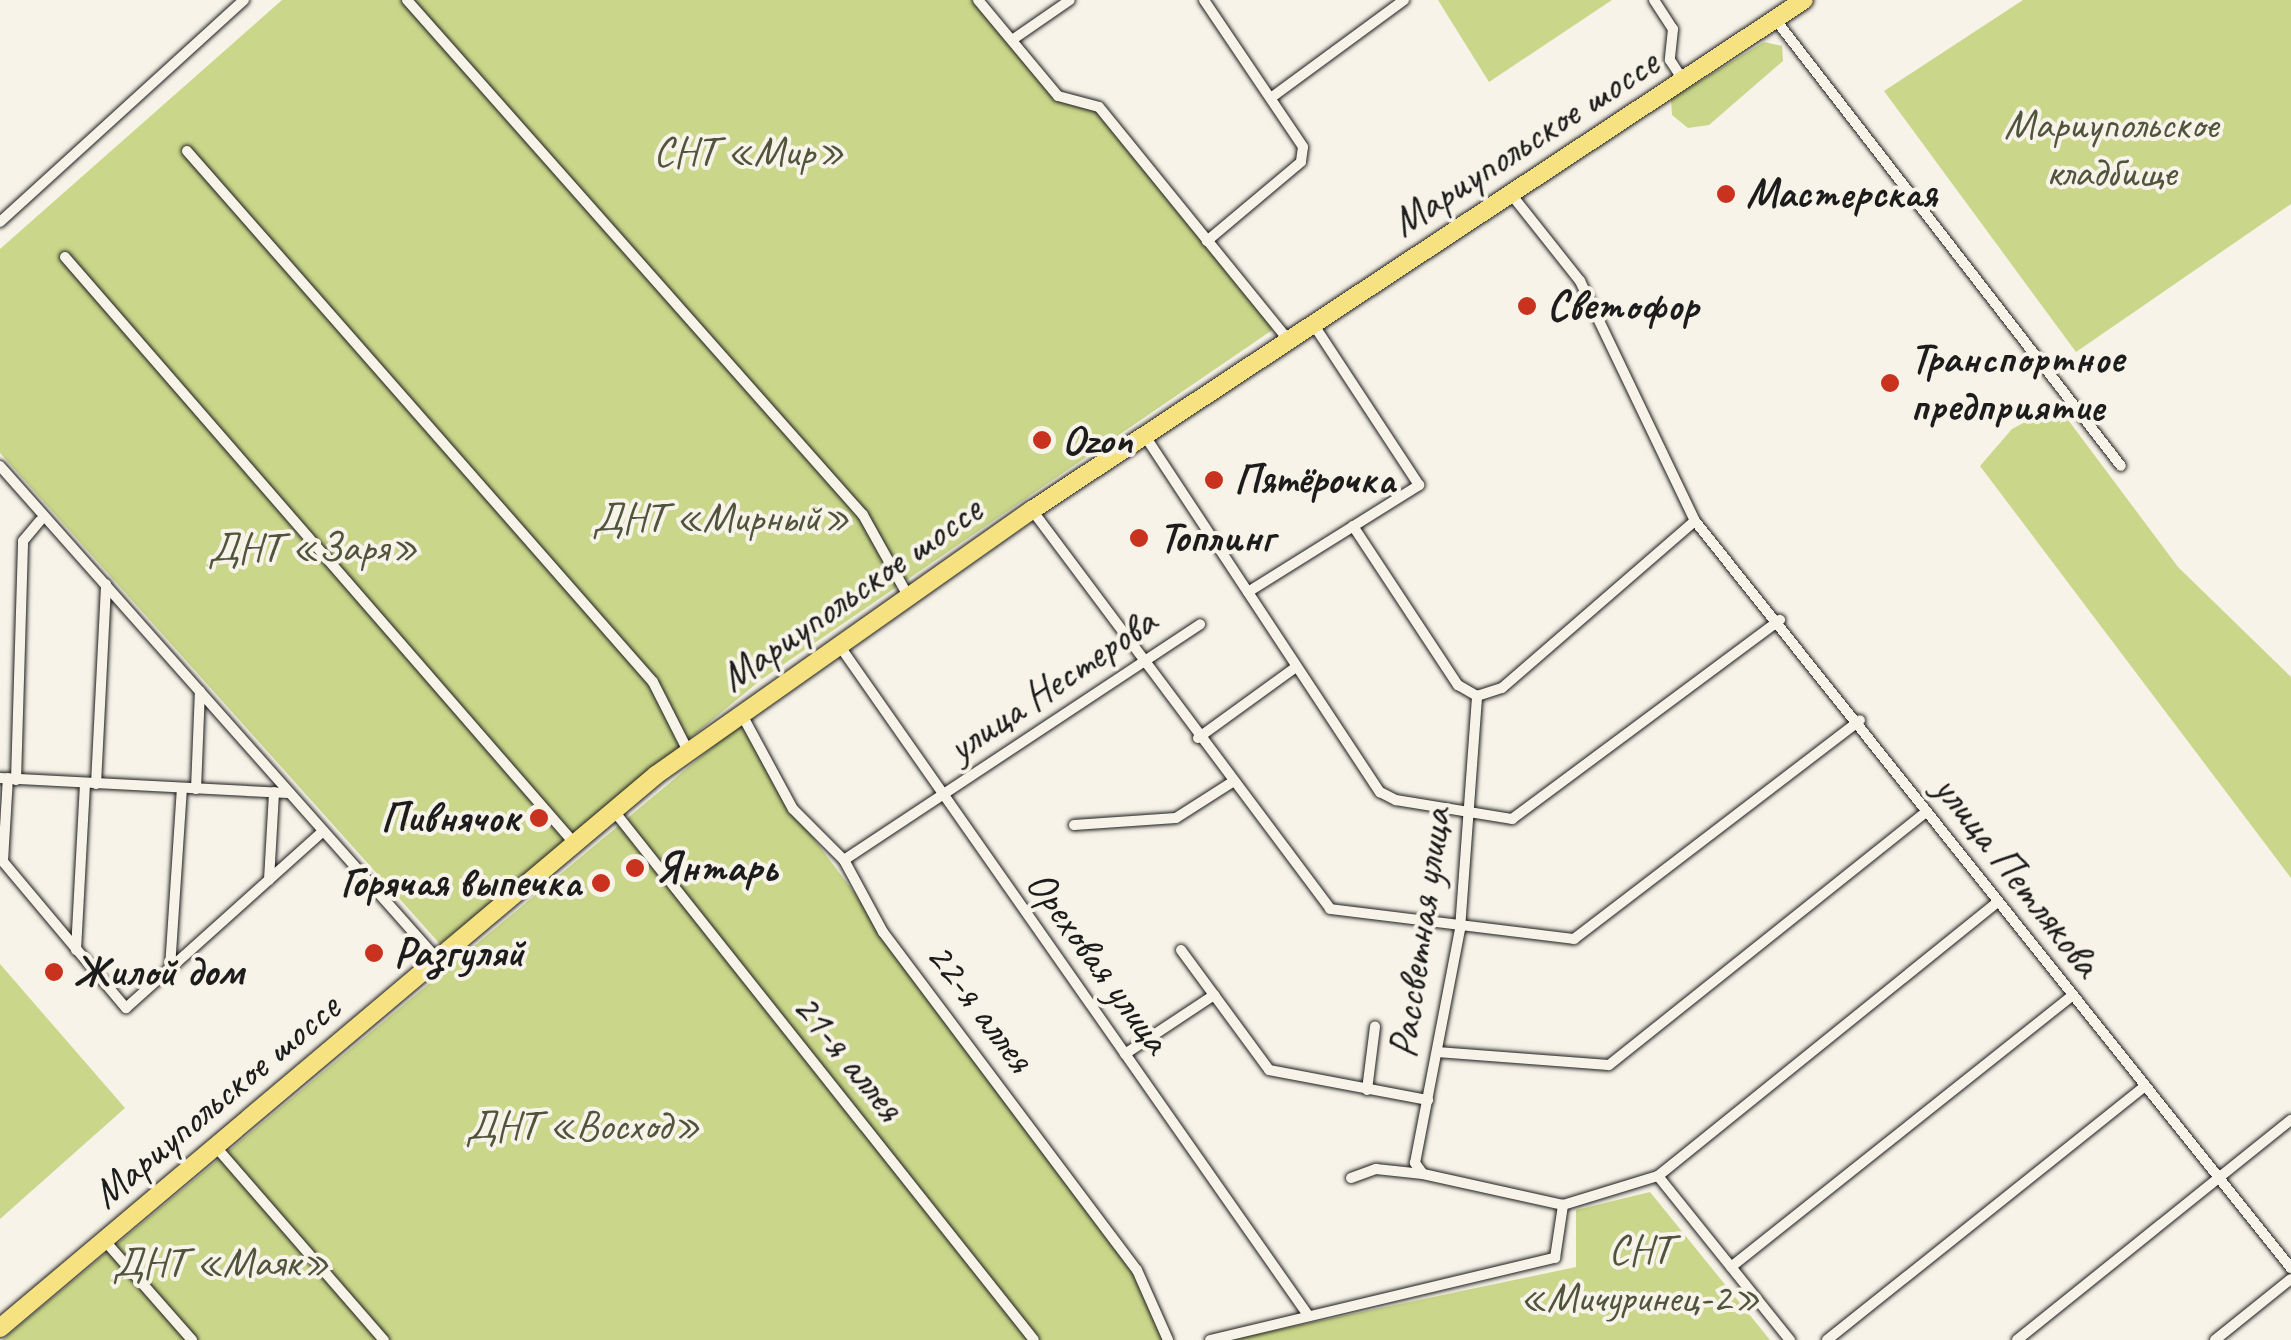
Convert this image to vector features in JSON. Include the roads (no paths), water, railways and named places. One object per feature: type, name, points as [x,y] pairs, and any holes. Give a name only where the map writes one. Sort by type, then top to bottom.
[{"type":"main road","name":"Мариупольское шоссе","points":[[0,1328],[220,1150],[575,844],[740,713],[1032,510],[1804,0]]},
{"type":"street","points":[[0,222],[244,0]]},
{"type":"street","points":[[407,0],[863,515],[908,596]]},
{"type":"street","points":[[978,0],[1058,96],[1099,108],[1289,342]]},
{"type":"street","points":[[1012,40],[1070,0]]},
{"type":"street","points":[[1204,0],[1303,147],[1301,162],[1207,241]]},
{"type":"street","points":[[1272,97],[1404,0]]},
{"type":"street","points":[[1654,0],[1672,29],[1670,60],[1683,80]]},
{"type":"street","points":[[1775,19],[2121,466]]},
{"type":"street","points":[[187,151],[652,682],[688,752]]},
{"type":"street","name":"улица Петлякова","points":[[1511,194],[1580,281],[1695,521],[1860,720],[1922,814],[2291,1268]]},
{"type":"street","points":[[65,257],[575,844]]},
{"type":"street","points":[[1248,592],[1419,486],[1314,325]]},
{"type":"street","points":[[1145,436],[1380,792],[1472,816],[1528,810],[1780,620]]},
{"type":"street","points":[[0,466],[438,960]]},
{"type":"street","points":[[1032,510],[1230,783],[1330,909],[1460,929],[1574,939],[1860,720]]},
{"type":"street","points":[[1353,526],[1458,685],[1477,696],[1502,688],[1695,521]]},
{"type":"street","points":[[40,522],[23,541],[2,860],[126,1008],[323,831]]},
{"type":"street","points":[[76,951],[106,583]]},
{"type":"street","name":"улица Нестерова","points":[[844,860],[940,800],[1200,624]]},
{"type":"street","name":"Ореховая улица","points":[[839,644],[940,800],[1125,1054],[1308,1316]]},
{"type":"street","points":[[1198,738],[1296,667]]},
{"type":"street","points":[[196,788],[200,691]]},
{"type":"street","name":"Рассветная улица","points":[[1422,1174],[1415,1163],[1460,929],[1472,816],[1477,696]]},
{"type":"street","name":"22-я аллея","points":[[740,713],[793,809],[844,860],[883,932],[1137,1270],[1168,1340]]},
{"type":"street","points":[[8,779],[289,793]]},
{"type":"street","points":[[1074,826],[1176,818],[1230,783]]},
{"type":"street","points":[[170,969],[182,788]]},
{"type":"street","points":[[269,880],[274,792]]},
{"type":"street","name":"21-я аллея","points":[[614,812],[1034,1340]]},
{"type":"street","points":[[1437,1052],[1609,1065],[1922,814]]},
{"type":"street","points":[[1351,1178],[1376,1169],[1422,1174],[1563,1204],[1658,1176],[1995,904]]},
{"type":"street","points":[[1181,950],[1269,1070],[1428,1100]]},
{"type":"street","points":[[1125,1054],[1214,995]]},
{"type":"street","points":[[1731,1266],[2071,996]]},
{"type":"street","points":[[1367,1090],[1375,1027]]},
{"type":"street","points":[[1827,1340],[2144,1087]]},
{"type":"street","points":[[2017,1340],[2291,1120]]},
{"type":"street","points":[[220,1150],[381,1339]]},
{"type":"street","points":[[1658,1176],[1790,1340]]},
{"type":"street","points":[[1210,1340],[1555,1258],[1563,1204]]},
{"type":"street","points":[[108,1244],[192,1340]]},
{"type":"street","points":[[2215,1340],[2291,1279]]},
{"type":"place","name":"Мастерская","points":[[1726,194]]},
{"type":"place","name":"Светофор","points":[[1527,306]]},
{"type":"place","name":"Транспортное предприятие","points":[[1890,383]]},
{"type":"place","name":"Ozon","points":[[1042,440]]},
{"type":"place","name":"Пятёрочка","points":[[1214,480]]},
{"type":"place","name":"Топлинг","points":[[1139,538]]},
{"type":"place","name":"Пивнячок","points":[[539,818]]},
{"type":"place","name":"Янтарь","points":[[635,868]]},
{"type":"place","name":"Горячая выпечка","points":[[601,883]]},
{"type":"place","name":"Разгуляй","points":[[374,953]]},
{"type":"place","name":"Жилой дом","points":[[54,972]]},
{"type":"park label","name":"Мариупольское кладбище","points":[[2111,149]]},
{"type":"park label","name":"СНТ «Мир»","points":[[749,152]]},
{"type":"park label","name":"ДНТ «Мирный»","points":[[721,518]]},
{"type":"park label","name":"ДНТ «Заря»","points":[[313,548]]},
{"type":"park label","name":"ДНТ «Восход»","points":[[583,1126]]},
{"type":"park label","name":"ДНТ «Маяк»","points":[[221,1263]]},
{"type":"park label","name":"СНТ «Мичуринец-2»","points":[[1640,1274]]}]
